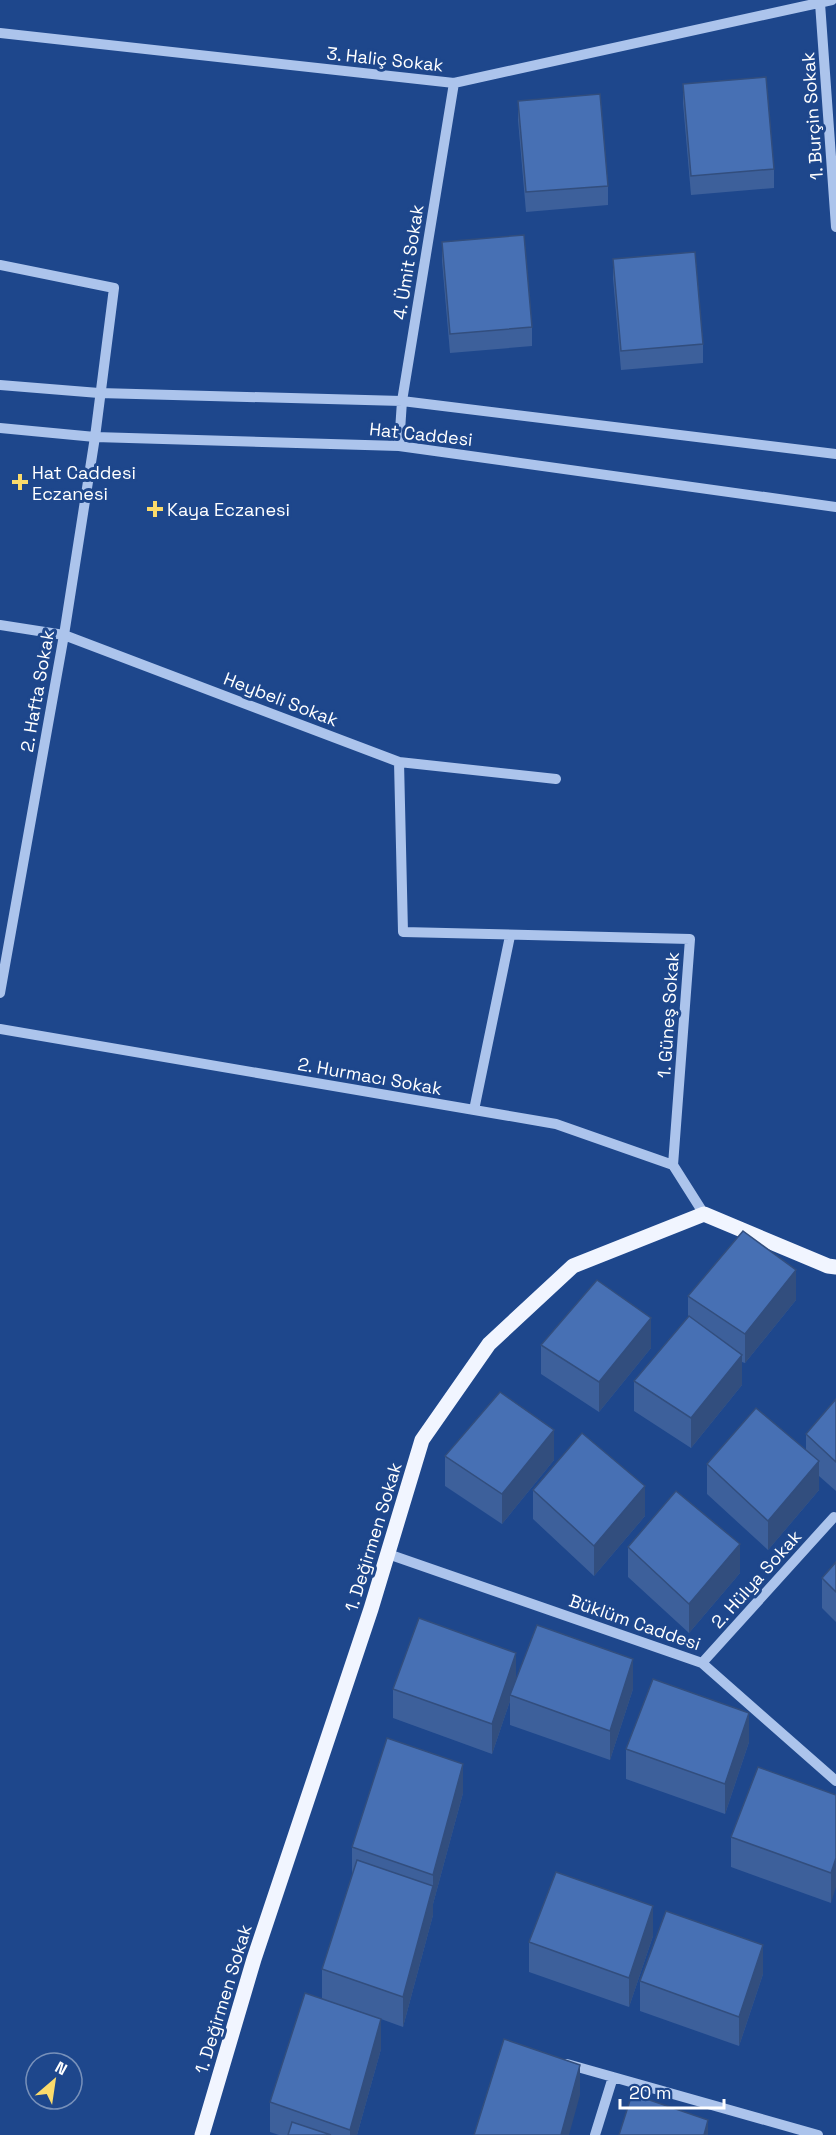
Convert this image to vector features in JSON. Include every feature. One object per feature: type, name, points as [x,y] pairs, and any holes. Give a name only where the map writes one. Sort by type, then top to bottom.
[{"type":"main road","points":[[704,1214],[828,1266],[836,1267]]},
{"type":"main road","name":"1. Değirmen Sokak","points":[[202,2135],[254,1959],[372,1610],[422,1440],[489,1344],[573,1266],[704,1214]]},
{"type":"street","name":"3. Haliç Sokak","points":[[0,33],[454,83],[832,0]]},
{"type":"street","name":"1. Burçin Sokak","points":[[820,3],[836,227]]},
{"type":"street","name":"4. Ümit Sokak","points":[[399,446],[402,401],[454,83]]},
{"type":"street","name":"2. Hafta Sokak","points":[[0,265],[114,288],[95,437],[64,635],[0,993]]},
{"type":"street","name":"Hat Caddesi","points":[[0,384],[99,393],[402,401],[836,454]]},
{"type":"street","name":"Hat Caddesi","points":[[0,428],[95,437],[399,446],[836,507]]},
{"type":"street","name":"Heybeli Sokak","points":[[0,625],[64,635],[399,762],[556,779]]},
{"type":"street","name":"1. Güneş Sokak","points":[[399,762],[403,932],[690,939],[673,1165]]},
{"type":"street","points":[[474,1110],[510,936]]},
{"type":"street","name":"2. Hurmacı Sokak","points":[[0,1029],[556,1124],[673,1165]]},
{"type":"street","points":[[673,1165],[704,1214]]},
{"type":"street","name":"2. Hülya Sokak","points":[[702,1663],[834,1517]]},
{"type":"street","name":"Büklüm Caddesi","points":[[388,1554],[702,1663],[836,1781]]},
{"type":"street","points":[[561,2062],[818,2135]]},
{"type":"street","points":[[595,2135],[613,2077]]},
{"type":"building","points":[[766,77],[774,169],[691,176],[683,84]]},
{"type":"building","points":[[600,94],[608,186],[526,192],[518,101]]},
{"type":"building","points":[[524,235],[532,327],[450,334],[442,242]]},
{"type":"building","points":[[695,252],[703,344],[621,351],[613,259]]},
{"type":"building","points":[[743,1231],[796,1270],[745,1334],[688,1296]]},
{"type":"building","points":[[597,1280],[651,1318],[599,1382],[541,1345]]},
{"type":"building","points":[[689,1316],[742,1355],[691,1418],[634,1381]]},
{"type":"building","points":[[500,1392],[554,1430],[502,1494],[445,1456]]},
{"type":"building","points":[[836,1399],[836,1462],[806,1434]]},
{"type":"building","points":[[756,1408],[819,1461],[768,1521],[707,1464]]},
{"type":"building","points":[[582,1433],[645,1486],[594,1546],[533,1490]]},
{"type":"building","points":[[676,1491],[740,1544],[689,1604],[628,1547]]},
{"type":"building","points":[[836,1562],[836,1592],[822,1578]]},
{"type":"building","points":[[419,1618],[516,1653],[492,1724],[393,1689]]},
{"type":"building","points":[[537,1625],[633,1659],[610,1731],[510,1695]]},
{"type":"building","points":[[653,1679],[749,1713],[725,1784],[626,1749]]},
{"type":"building","points":[[387,1738],[463,1764],[433,1875],[352,1847]]},
{"type":"building","points":[[758,1767],[836,1795],[836,1858],[831,1873],[731,1837]]},
{"type":"building","points":[[357,1860],[433,1886],[403,1997],[322,1969]]},
{"type":"building","points":[[556,1872],[653,1906],[629,1978],[529,1942]]},
{"type":"building","points":[[666,1911],[763,1945],[739,2017],[640,1981]]},
{"type":"building","points":[[305,1993],[381,2019],[350,2130],[270,2102]]},
{"type":"building","points":[[504,2039],[580,2065],[561,2135],[474,2135]]},
{"type":"building","points":[[632,2094],[708,2120],[704,2135],[619,2135]]},
{"type":"building","points":[[292,2122],[331,2135],[288,2135]]},
{"type":"place","name":"Hat Caddesi Eczanesi","points":[[20,482]]},
{"type":"place","name":"Kaya Eczanesi","points":[[155,509]]}]
